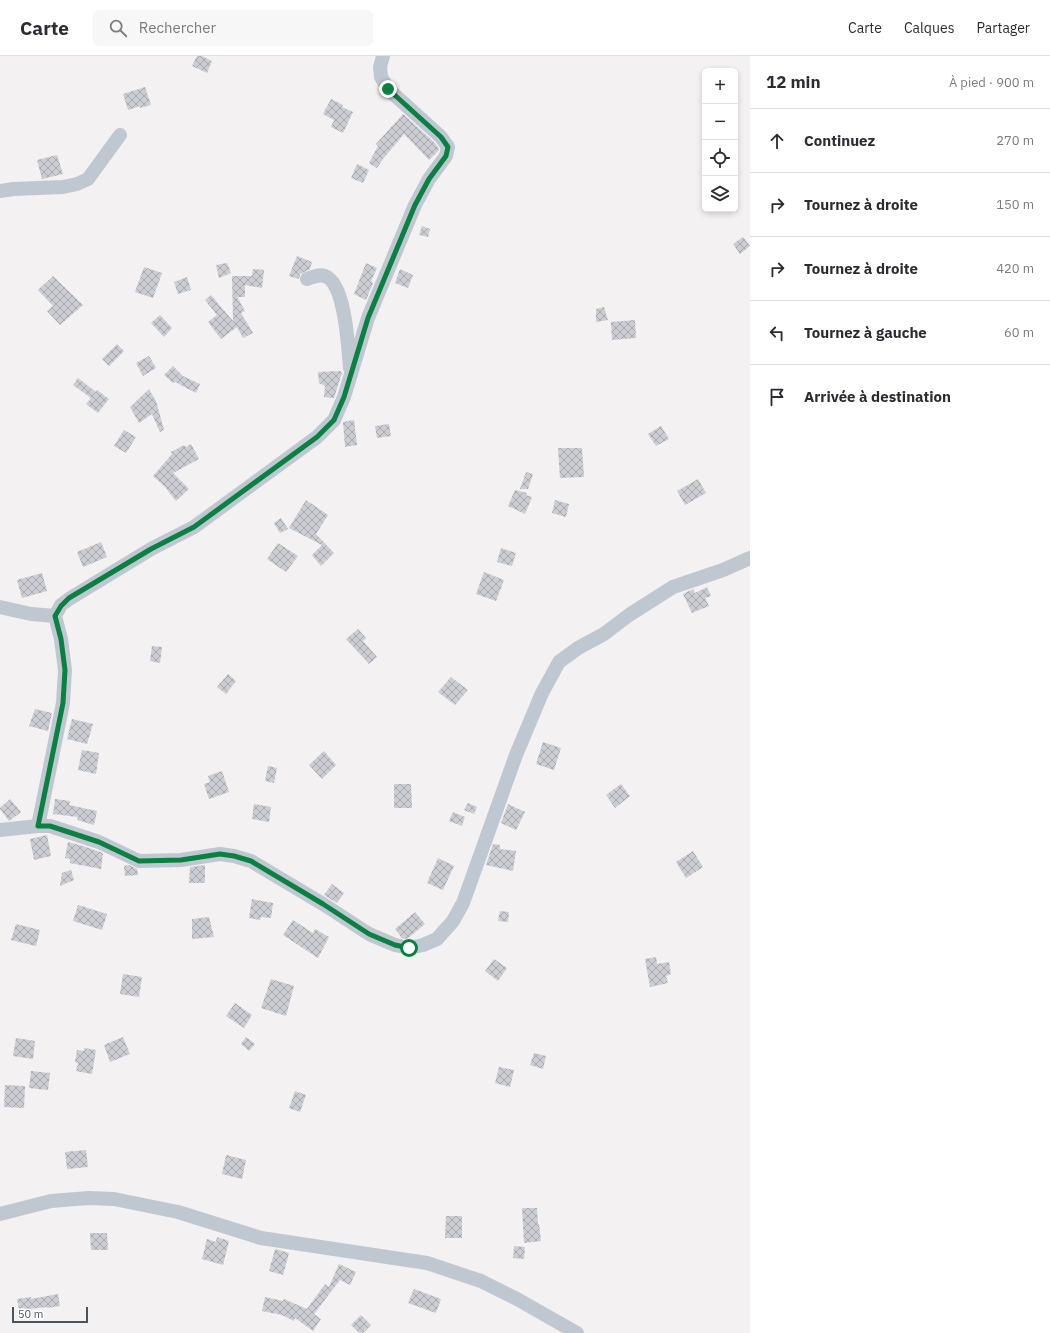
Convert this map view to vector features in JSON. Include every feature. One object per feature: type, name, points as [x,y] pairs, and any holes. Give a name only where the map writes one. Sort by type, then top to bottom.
[{"type":"street","points":[[38,826],[63,703],[65,670],[61,639],[55,616],[61,606],[69,598],[151,549],[194,527],[317,437],[334,420],[344,397],[368,318],[415,205],[429,179],[446,156],[448,147],[441,137],[388,89],[381,77],[380,68],[383,56]]},
{"type":"street","points":[[0,191],[63,187],[77,184],[88,179],[120,134]]},
{"type":"street","points":[[307,279],[318,275],[325,276],[334,282],[339,293],[343,310],[351,375]]},
{"type":"street","points":[[0,830],[50,826],[99,842],[139,861],[181,860],[220,854],[234,856],[251,861],[323,904],[369,934],[395,945],[409,948],[423,945],[436,939],[445,931],[453,921],[463,903],[516,755],[542,694],[560,662],[578,648],[604,634],[673,587],[723,570],[750,558]]},
{"type":"street","points":[[0,607],[30,614],[55,616]]},
{"type":"street","points":[[0,1214],[51,1201],[89,1198],[114,1199],[178,1212],[261,1238],[427,1263],[481,1281],[517,1299],[577,1333]]},
{"type":"building","points":[[197,56],[202,56],[212,61],[207,73],[192,66]]},
{"type":"building","points":[[145,87],[151,105],[140,108],[140,106],[128,110],[123,94]]},
{"type":"building","points":[[331,99],[343,105],[342,107],[353,112],[343,133],[331,127],[334,120],[323,114]]},
{"type":"building","points":[[403,114],[435,143],[439,149],[429,160],[404,134],[377,168],[369,163],[378,146],[376,144]]},
{"type":"building","points":[[57,155],[63,174],[42,179],[37,160]]},
{"type":"building","points":[[357,164],[369,170],[363,183],[351,178]]},
{"type":"building","points":[[422,226],[430,229],[428,237],[419,235]]},
{"type":"building","points":[[743,237],[750,246],[740,254],[733,244]]},
{"type":"building","points":[[297,256],[312,262],[310,269],[300,274],[299,279],[289,276]]},
{"type":"building","points":[[227,263],[231,273],[219,278],[216,265]]},
{"type":"building","points":[[366,263],[377,268],[371,281],[373,283],[366,300],[354,294]]},
{"type":"building","points":[[144,267],[162,273],[153,298],[135,292]]},
{"type":"building","points":[[253,269],[264,270],[262,288],[245,285],[245,297],[237,297],[245,311],[241,313],[253,333],[243,338],[237,327],[221,339],[208,322],[217,315],[205,300],[211,295],[233,321],[232,276],[252,276]]},
{"type":"building","points":[[400,269],[413,275],[408,288],[395,283]]},
{"type":"building","points":[[53,276],[83,305],[60,325],[47,311],[53,306],[38,290]]},
{"type":"building","points":[[187,277],[191,290],[178,294],[174,282]]},
{"type":"building","points":[[604,307],[608,320],[596,322],[596,309]]},
{"type":"building","points":[[160,315],[172,328],[164,337],[151,323]]},
{"type":"building","points":[[635,320],[636,338],[612,340],[611,322]]},
{"type":"building","points":[[117,344],[124,351],[109,366],[102,359]]},
{"type":"building","points":[[149,356],[156,368],[143,376],[136,363]]},
{"type":"building","points":[[173,366],[183,376],[200,384],[196,393],[175,382],[173,383],[164,375]]},
{"type":"building","points":[[340,371],[342,373],[334,398],[324,397],[325,386],[319,383],[318,372]]},
{"type":"building","points":[[78,378],[96,392],[97,390],[109,399],[98,413],[86,404],[91,398],[73,385]]},
{"type":"building","points":[[149,389],[156,401],[164,430],[160,432],[152,414],[139,423],[130,407]]},
{"type":"building","points":[[354,420],[357,445],[345,447],[343,422]]},
{"type":"building","points":[[389,424],[391,436],[377,438],[375,426]]},
{"type":"building","points":[[661,426],[669,439],[656,446],[648,434]]},
{"type":"building","points":[[124,430],[136,437],[126,453],[114,446]]},
{"type":"building","points":[[191,444],[199,459],[173,473],[189,489],[176,501],[165,487],[153,476],[172,454],[171,452],[184,445],[186,447]]},
{"type":"building","points":[[558,448],[582,448],[584,477],[560,478]]},
{"type":"building","points":[[526,472],[533,474],[528,489],[520,489]]},
{"type":"building","points":[[698,479],[706,493],[685,505],[677,491]]},
{"type":"building","points":[[515,490],[527,493],[526,495],[532,497],[525,514],[508,506]]},
{"type":"building","points":[[306,500],[328,515],[316,534],[334,553],[321,566],[312,555],[322,545],[289,528]]},
{"type":"building","points":[[555,500],[569,504],[566,517],[552,513]]},
{"type":"building","points":[[281,518],[288,529],[280,533],[274,523]]},
{"type":"building","points":[[101,542],[107,557],[83,567],[77,552]]},
{"type":"building","points":[[278,543],[298,556],[286,572],[267,559]]},
{"type":"building","points":[[501,548],[516,553],[512,566],[497,562]]},
{"type":"building","points":[[484,572],[504,580],[496,601],[476,594]]},
{"type":"building","points":[[42,573],[47,591],[22,598],[17,580]]},
{"type":"building","points":[[707,587],[711,596],[705,598],[709,606],[692,613],[683,594],[693,589],[695,593]]},
{"type":"building","points":[[358,629],[366,638],[363,641],[377,657],[369,664],[346,639]]},
{"type":"building","points":[[152,646],[162,647],[160,663],[150,661]]},
{"type":"building","points":[[228,674],[236,681],[226,694],[217,687]]},
{"type":"building","points":[[451,677],[468,690],[455,705],[438,692]]},
{"type":"building","points":[[35,709],[52,713],[48,731],[29,726]]},
{"type":"building","points":[[72,719],[93,724],[87,744],[67,739]]},
{"type":"building","points":[[543,742],[561,748],[554,770],[536,764]]},
{"type":"building","points":[[82,750],[99,753],[96,774],[78,770]]},
{"type":"building","points":[[324,751],[336,765],[322,779],[309,765]]},
{"type":"building","points":[[268,766],[277,768],[274,783],[265,781]]},
{"type":"building","points":[[222,771],[229,792],[209,799],[204,784],[210,782],[208,776]]},
{"type":"building","points":[[394,784],[411,784],[412,808],[394,808]]},
{"type":"building","points":[[621,784],[630,796],[615,808],[606,795]]},
{"type":"building","points":[[10,799],[21,812],[9,821],[0,808]]},
{"type":"building","points":[[55,799],[70,801],[69,805],[97,811],[94,825],[77,820],[78,817],[53,814]]},
{"type":"building","points":[[468,803],[477,807],[474,814],[464,810]]},
{"type":"building","points":[[254,804],[271,807],[269,822],[252,819]]},
{"type":"building","points":[[508,804],[525,812],[516,830],[501,823]]},
{"type":"building","points":[[453,812],[465,817],[462,826],[449,821]]},
{"type":"building","points":[[47,835],[51,856],[34,860],[30,839]]},
{"type":"building","points":[[68,842],[103,853],[101,869],[70,863],[70,859],[65,858]]},
{"type":"building","points":[[493,844],[500,845],[500,849],[516,851],[513,871],[486,865]]},
{"type":"building","points":[[693,851],[703,867],[686,878],[676,862]]},
{"type":"building","points":[[438,858],[454,866],[443,890],[427,883]]},
{"type":"building","points":[[129,865],[137,869],[138,875],[125,876],[124,866]]},
{"type":"building","points":[[205,865],[205,883],[189,883],[190,867]]},
{"type":"building","points":[[71,870],[74,880],[60,886],[62,873]]},
{"type":"building","points":[[332,884],[344,893],[337,903],[324,895]]},
{"type":"building","points":[[252,899],[273,903],[271,918],[261,917],[260,920],[249,918]]},
{"type":"building","points":[[78,905],[107,914],[102,930],[73,921]]},
{"type":"building","points":[[500,911],[509,912],[508,922],[498,921]]},
{"type":"building","points":[[415,912],[425,924],[407,939],[402,938],[395,929]]},
{"type":"building","points":[[209,917],[214,937],[192,939],[192,919]]},
{"type":"building","points":[[293,920],[313,933],[315,929],[329,937],[318,958],[283,935]]},
{"type":"building","points":[[16,924],[40,930],[36,946],[11,940]]},
{"type":"building","points":[[656,957],[657,964],[669,962],[671,974],[666,976],[668,983],[650,987],[645,959]]},
{"type":"building","points":[[494,959],[507,968],[498,981],[485,971]]},
{"type":"building","points":[[123,974],[142,977],[139,997],[120,994]]},
{"type":"building","points":[[271,979],[294,986],[286,1016],[261,1008]]},
{"type":"building","points":[[235,1003],[252,1015],[244,1028],[226,1016]]},
{"type":"building","points":[[123,1037],[130,1054],[110,1062],[104,1045]]},
{"type":"building","points":[[246,1037],[255,1044],[249,1051],[241,1044]]},
{"type":"building","points":[[16,1038],[35,1041],[33,1059],[13,1056]]},
{"type":"building","points":[[84,1048],[96,1050],[92,1074],[76,1071],[78,1063],[75,1062],[77,1050],[84,1051]]},
{"type":"building","points":[[534,1053],[546,1056],[543,1069],[530,1065]]},
{"type":"building","points":[[499,1067],[514,1070],[510,1087],[495,1083]]},
{"type":"building","points":[[31,1071],[50,1073],[48,1090],[29,1088]]},
{"type":"building","points":[[5,1085],[25,1086],[24,1108],[4,1107]]},
{"type":"building","points":[[295,1091],[306,1095],[300,1112],[289,1108]]},
{"type":"building","points":[[86,1150],[88,1167],[67,1169],[65,1152]]},
{"type":"building","points":[[226,1155],[246,1160],[242,1179],[222,1174]]},
{"type":"building","points":[[522,1208],[537,1208],[541,1241],[524,1243]]},
{"type":"building","points":[[446,1216],[462,1216],[462,1238],[445,1238]]},
{"type":"building","points":[[90,1233],[107,1233],[108,1250],[91,1250]]},
{"type":"building","points":[[217,1237],[229,1241],[223,1265],[202,1259],[207,1239],[216,1242]]},
{"type":"building","points":[[514,1246],[525,1247],[524,1259],[513,1258]]},
{"type":"building","points":[[275,1249],[289,1253],[283,1275],[269,1271]]},
{"type":"building","points":[[339,1264],[356,1272],[350,1285],[340,1280],[314,1314],[321,1319],[313,1331],[295,1318],[294,1321],[282,1315],[262,1311],[265,1297],[283,1301],[284,1299],[307,1309],[325,1284],[329,1287]]},
{"type":"building","points":[[414,1289],[441,1299],[436,1313],[408,1303]]},
{"type":"building","points":[[58,1294],[60,1306],[19,1310],[17,1299],[31,1297],[31,1299]]},
{"type":"building","points":[[361,1315],[371,1325],[363,1333],[359,1333],[351,1325]]},
{"type":"route","points":[[388,89],[441,137],[448,147],[446,156],[429,179],[415,205],[368,318],[344,397],[334,420],[317,437],[194,527],[151,549],[69,598],[61,606],[55,616],[61,639],[65,670],[63,703],[38,826],[50,826],[99,842],[139,861],[181,860],[202,858],[220,854],[251,861],[323,904],[369,934],[395,945],[409,948]]}]
